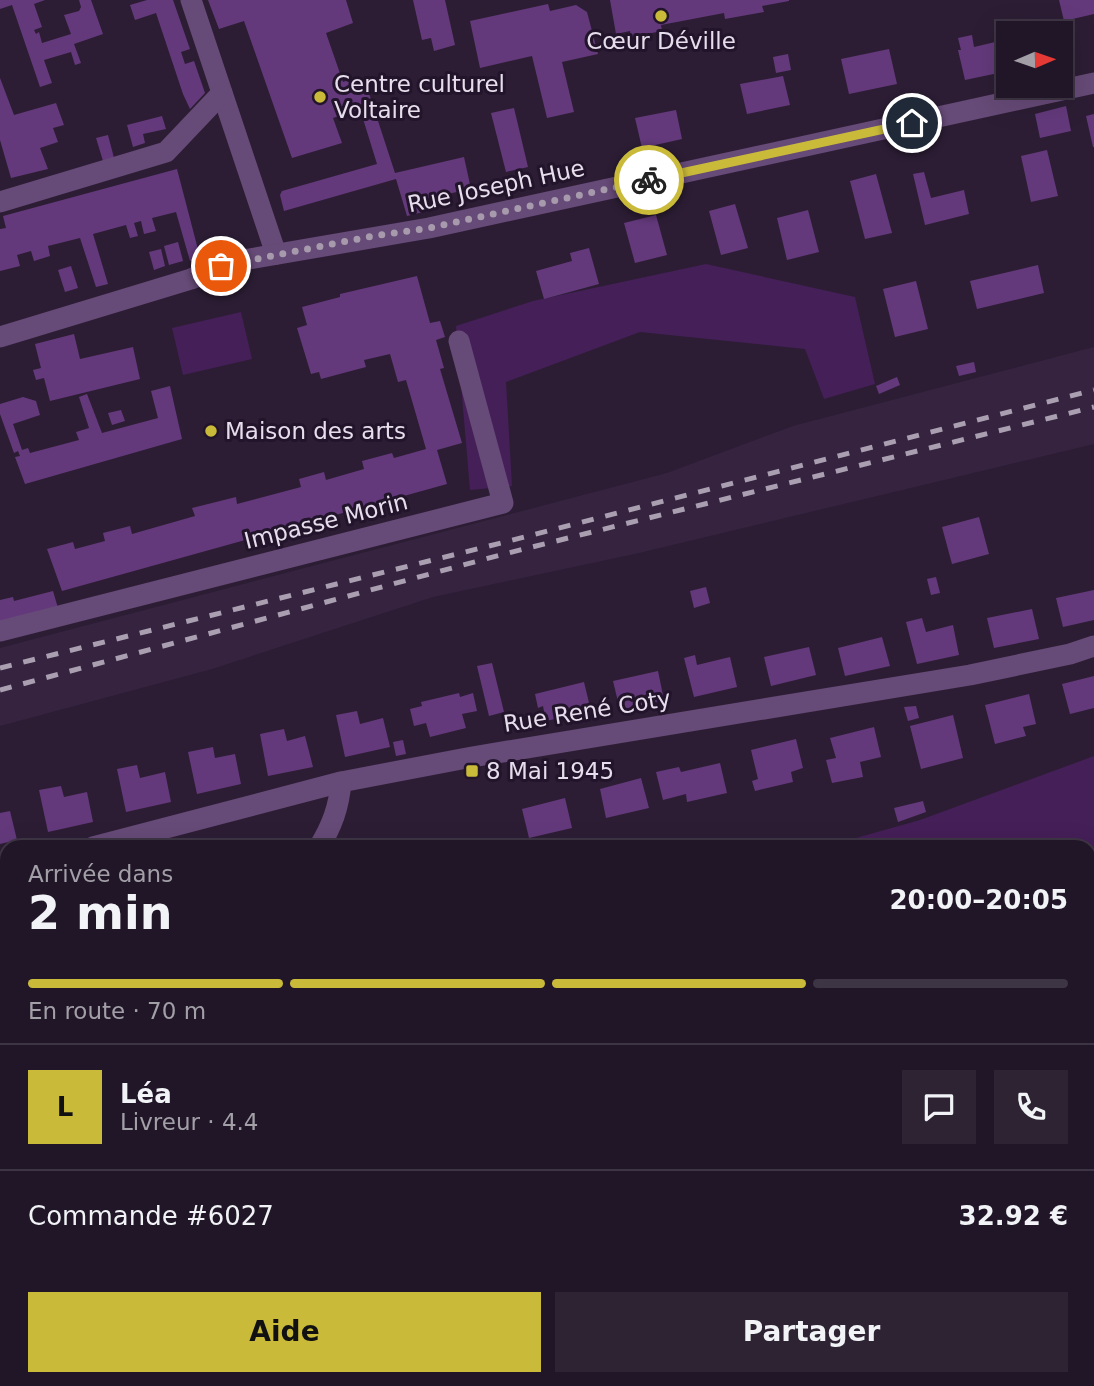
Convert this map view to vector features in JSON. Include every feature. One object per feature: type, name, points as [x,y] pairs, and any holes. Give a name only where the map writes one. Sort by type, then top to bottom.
[{"type":"street","points":[[191,0],[276,254]]},
{"type":"street","name":"Rue Joseph Hue","points":[[0,337],[191,279],[221,266],[429,228],[1094,83]]},
{"type":"street","points":[[0,202],[166,152],[222,93]]},
{"type":"street","name":"Impasse Morin","points":[[0,631],[503,503],[459,341]]},
{"type":"street","name":"Rue René Coty","points":[[120,840],[341,782],[472,757],[970,675],[1070,654],[1094,646]]},
{"type":"street","points":[[322,840],[332,825],[340,800],[341,782]]},
{"type":"shaded area","points":[[706,264],[855,297],[875,384],[824,399],[805,349],[640,332],[506,382],[512,486],[470,490],[456,326],[533,301]]},
{"type":"shaded area","points":[[241,312],[252,359],[183,375],[172,328]]},
{"type":"shaded area","points":[[1094,347],[1094,444],[639,553],[433,597],[212,669],[0,726],[0,648],[667,473],[793,426]]},
{"type":"shaded area","points":[[1094,756],[1094,840],[849,840],[920,820]]},
{"type":"building","points":[[0,0],[45,0],[34,4],[42,27],[34,30],[36,34],[39,32],[42,43],[71,34],[64,15],[79,11],[79,0],[91,0],[103,34],[74,44],[81,63],[75,65],[71,52],[44,60],[52,83],[40,87],[12,5],[0,9]]},
{"type":"building","points":[[147,0],[173,0],[190,49],[181,52],[185,64],[194,61],[205,93],[190,109],[156,13],[135,20],[130,5]]},
{"type":"building","name":"Centre culturel Voltaire","points":[[208,0],[346,0],[353,23],[326,33],[343,82],[351,79],[352,85],[365,81],[395,173],[464,157],[471,189],[424,199],[427,211],[407,216],[396,179],[284,211],[280,195],[282,191],[377,164],[360,109],[333,118],[342,143],[292,158],[244,21],[219,29]]},
{"type":"building","points":[[413,0],[445,0],[455,45],[434,51],[431,38],[422,40]]},
{"type":"building","name":"Cœur Déville","points":[[610,0],[789,1],[762,6],[764,12],[725,19],[724,13],[661,25],[662,31],[631,37],[630,31],[616,34]]},
{"type":"building","points":[[1059,0],[1094,0],[1094,14],[1064,21]]},
{"type":"building","points":[[548,4],[550,11],[576,5],[587,12],[598,54],[562,62],[574,112],[547,118],[532,56],[480,68],[470,21]]},
{"type":"building","points":[[972,35],[974,47],[996,42],[996,74],[965,80],[958,38]]},
{"type":"building","points":[[889,49],[897,84],[849,94],[841,59]]},
{"type":"building","points":[[788,54],[791,70],[776,73],[773,57]]},
{"type":"building","points":[[783,76],[790,105],[747,114],[740,84]]},
{"type":"building","points":[[0,78],[14,115],[56,103],[64,125],[53,128],[58,142],[40,148],[48,169],[11,178],[0,140]]},
{"type":"building","points":[[1066,106],[1071,131],[1040,138],[1035,114]]},
{"type":"building","points":[[514,108],[528,167],[506,172],[491,113]]},
{"type":"building","points":[[676,110],[682,139],[642,148],[635,118]]},
{"type":"building","points":[[1094,114],[1094,147],[1093,147],[1086,116]]},
{"type":"building","points":[[162,116],[166,129],[143,134],[145,143],[133,147],[127,125]]},
{"type":"building","points":[[108,135],[114,158],[103,161],[96,138]]},
{"type":"building","points":[[1047,150],[1058,196],[1031,202],[1021,156]]},
{"type":"building","points":[[177,169],[200,257],[190,261],[176,212],[152,218],[156,231],[144,234],[141,221],[134,223],[138,236],[130,238],[126,225],[93,234],[108,284],[96,287],[80,238],[48,246],[50,256],[34,261],[31,251],[17,255],[20,266],[0,271],[0,229],[6,228],[3,216]]},
{"type":"building","points":[[924,172],[931,198],[964,190],[969,214],[925,225],[913,174]]},
{"type":"building","points":[[876,174],[892,233],[865,239],[850,181]]},
{"type":"building","points":[[735,204],[748,248],[721,255],[709,211]]},
{"type":"building","points":[[808,210],[819,252],[787,260],[777,218]]},
{"type":"building","points":[[656,215],[667,255],[635,263],[624,223]]},
{"type":"building","points":[[178,242],[183,261],[169,265],[164,246]]},
{"type":"building","points":[[589,248],[599,284],[544,299],[536,271],[572,261],[570,253]]},
{"type":"building","points":[[161,249],[165,266],[154,270],[149,252]]},
{"type":"building","points":[[1038,265],[1044,293],[977,309],[970,281]]},
{"type":"building","points":[[71,266],[78,288],[65,292],[58,270]]},
{"type":"building","points":[[417,276],[430,323],[440,321],[445,337],[436,340],[444,368],[440,369],[462,443],[437,450],[447,484],[62,591],[47,549],[73,542],[75,549],[105,541],[103,533],[130,526],[132,534],[195,516],[192,508],[236,497],[237,504],[301,487],[299,479],[324,472],[326,480],[364,469],[362,461],[392,453],[394,458],[426,449],[406,380],[398,382],[390,354],[364,360],[366,367],[321,379],[319,372],[311,374],[297,328],[307,325],[302,307],[340,297],[340,294]]},
{"type":"building","points":[[916,281],[928,329],[895,337],[883,289]]},
{"type":"building","points":[[74,334],[80,359],[133,347],[140,379],[50,401],[44,378],[36,380],[33,370],[41,368],[35,344]]},
{"type":"building","points":[[974,362],[976,372],[959,376],[956,366]]},
{"type":"building","points":[[897,377],[900,385],[879,394],[876,386]]},
{"type":"building","points":[[170,386],[182,439],[25,484],[15,457],[20,456],[18,451],[14,453],[0,414],[0,404],[23,397],[36,401],[40,415],[13,424],[22,450],[28,448],[30,453],[79,440],[76,432],[89,428],[79,397],[87,394],[102,433],[158,418],[151,391]]},
{"type":"building","points":[[121,410],[125,421],[112,425],[108,413]]},
{"type":"building","points":[[979,517],[989,554],[952,564],[942,527]]},
{"type":"building","points":[[936,577],[940,593],[931,595],[927,579]]},
{"type":"building","points":[[706,587],[710,603],[694,608],[690,591]]},
{"type":"building","points":[[1094,590],[1094,620],[1063,627],[1056,598]]},
{"type":"building","points":[[53,591],[58,608],[0,625],[0,600],[13,597],[14,601]]},
{"type":"building","points":[[1032,609],[1039,639],[994,648],[987,618]]},
{"type":"building","points":[[922,618],[926,632],[953,625],[959,655],[917,664],[906,622]]},
{"type":"building","points":[[882,637],[890,666],[845,676],[838,648]]},
{"type":"building","points":[[809,647],[816,675],[771,686],[764,657]]},
{"type":"building","points":[[695,655],[697,665],[730,657],[737,687],[694,697],[684,658]]},
{"type":"building","points":[[492,663],[504,712],[489,716],[477,666]]},
{"type":"building","points":[[658,671],[664,700],[620,710],[613,681]]},
{"type":"building","points":[[1094,676],[1094,708],[1070,714],[1062,684]]},
{"type":"building","points":[[584,682],[591,711],[546,721],[543,706],[538,708],[535,694]]},
{"type":"building","points":[[459,693],[460,697],[473,693],[477,711],[462,714],[466,728],[430,737],[426,723],[414,726],[410,709],[422,706],[421,702]]},
{"type":"building","points":[[1029,694],[1036,724],[1023,727],[1026,736],[995,744],[985,705]]},
{"type":"building","points":[[916,706],[919,718],[908,721],[904,707]]},
{"type":"building","points":[[357,711],[360,724],[383,718],[390,747],[345,757],[336,715]]},
{"type":"building","points":[[953,715],[963,758],[921,769],[910,726]]},
{"type":"building","points":[[874,727],[881,757],[860,762],[863,777],[832,783],[826,760],[836,758],[830,738]]},
{"type":"building","points":[[284,729],[287,741],[305,736],[313,767],[268,776],[260,734]]},
{"type":"building","points":[[796,739],[803,768],[791,772],[793,782],[755,791],[752,781],[758,779],[751,750]]},
{"type":"building","points":[[403,740],[406,754],[396,756],[393,742]]},
{"type":"building","points":[[213,747],[215,758],[235,754],[241,784],[197,794],[188,752]]},
{"type":"building","points":[[720,763],[727,793],[687,802],[686,794],[663,800],[656,772],[679,767],[681,772]]},
{"type":"building","points":[[137,765],[140,778],[165,772],[171,802],[126,812],[117,769]]},
{"type":"building","points":[[641,778],[649,808],[606,818],[600,789]]},
{"type":"building","points":[[61,786],[64,797],[87,792],[93,822],[48,832],[39,790]]},
{"type":"building","points":[[565,798],[572,828],[529,838],[522,809]]},
{"type":"building","points":[[923,801],[926,812],[898,822],[894,808]]},
{"type":"building","points":[[10,811],[17,840],[0,840],[0,813]]},
{"type":"railway","points":[[0,668],[501,543],[1094,390]]},
{"type":"railway","points":[[0,690],[504,554],[1094,407]]},
{"type":"way so far","points":[[221,266],[373,236],[429,228],[649,180]]},
{"type":"place","name":"Cœur Déville","points":[[661,16]]},
{"type":"place","name":"Centre culturel Voltaire","points":[[320,97]]},
{"type":"place","name":"Maison des arts","points":[[211,431]]},
{"type":"place","name":"8 Mai 1945","points":[[472,771]]},
{"type":"route","points":[[649,180],[912,123]]}]
